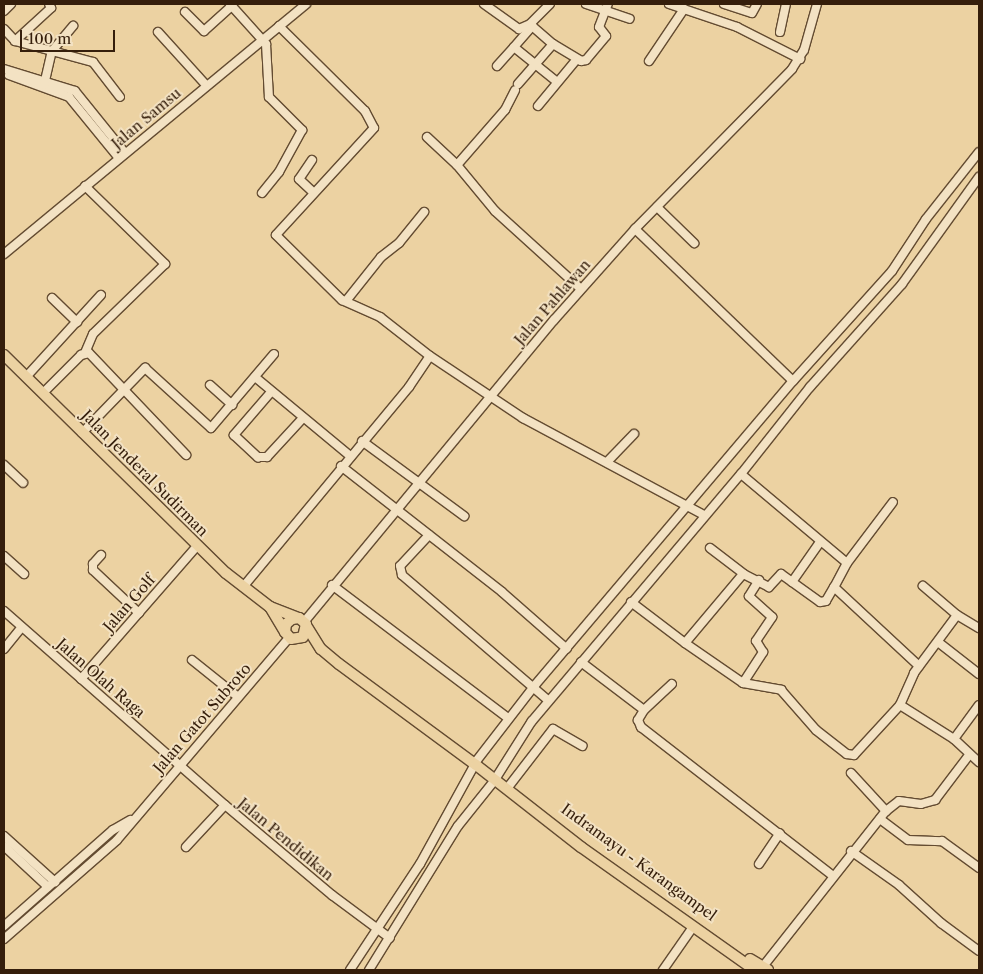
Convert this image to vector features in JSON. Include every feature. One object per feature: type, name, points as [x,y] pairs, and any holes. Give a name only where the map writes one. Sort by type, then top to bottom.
[{"type":"main road","name":"Jalan Jenderal Sudirman","points":[[4,355],[197,546],[270,607]]},
{"type":"main road","points":[[270,607],[303,622],[321,649]]},
{"type":"main road","points":[[270,607],[290,637],[321,649]]},
{"type":"main road","points":[[290,637],[288,622],[303,622]]},
{"type":"main road","points":[[290,637],[303,637],[303,622]]},
{"type":"main road","name":"Indramayu - Karangampel","points":[[321,649],[693,927],[754,967]]},
{"type":"main road","name":"Indramayu - Karangampel","points":[[493,778],[509,786],[754,967]]},
{"type":"street","points":[[4,11],[11,4]]},
{"type":"street","points":[[15,41],[51,8],[49,4]]},
{"type":"street","name":"Jalan Samsu","points":[[4,254],[306,4]]},
{"type":"street","points":[[484,4],[519,29],[530,24],[550,4]]},
{"type":"street","points":[[586,4],[607,7],[630,19]]},
{"type":"street","points":[[669,4],[737,28],[800,59]]},
{"type":"street","points":[[724,4],[752,13],[757,4]]},
{"type":"street","points":[[780,32],[786,4]]},
{"type":"street","name":"Jalan Pahlawan","points":[[303,622],[395,508],[581,289],[635,229],[800,59],[817,4]]},
{"type":"street","points":[[185,12],[204,31],[231,5],[263,39],[268,58],[267,94],[302,132],[262,193]]},
{"type":"street","points":[[497,66],[531,26],[553,44],[577,59],[586,60],[606,36],[599,27],[607,7]]},
{"type":"street","points":[[649,61],[684,10]]},
{"type":"street","points":[[44,85],[52,51],[74,26]]},
{"type":"street","points":[[279,26],[365,111],[373,126],[276,235],[346,301],[380,317],[430,356],[489,397],[585,453],[607,462],[690,505],[702,514]]},
{"type":"street","points":[[4,29],[15,41],[92,62],[120,96]]},
{"type":"street","points":[[158,32],[206,85]]},
{"type":"street","points":[[457,165],[504,110],[516,87],[553,44]]},
{"type":"street","points":[[514,47],[556,81]]},
{"type":"street","points":[[538,106],[556,81],[577,59]]},
{"type":"street","points":[[4,68],[70,96],[91,117],[122,155]]},
{"type":"street","points":[[4,73],[44,85]]},
{"type":"street","points":[[427,137],[457,165],[495,211],[581,289]]},
{"type":"street","points":[[368,970],[383,934],[475,764],[508,718],[793,382],[892,270],[926,219],[979,152]]},
{"type":"street","points":[[312,160],[299,179],[313,192]]},
{"type":"street","points":[[350,970],[383,934],[547,699],[632,602],[702,514],[741,474],[810,387],[902,284],[979,177]]},
{"type":"street","points":[[43,393],[85,353],[92,334],[165,264],[85,186]]},
{"type":"street","points":[[657,207],[694,244]]},
{"type":"street","points":[[346,301],[381,257],[399,243],[424,212]]},
{"type":"street","points":[[635,229],[793,382]]},
{"type":"street","points":[[26,377],[101,294]]},
{"type":"street","points":[[52,298],[77,322]]},
{"type":"street","points":[[85,353],[93,356],[186,455]]},
{"type":"street","points":[[82,433],[142,370],[148,369],[190,407],[208,428],[217,423],[274,354]]},
{"type":"street","points":[[244,587],[349,455],[409,387],[430,356]]},
{"type":"street","points":[[255,377],[349,455]]},
{"type":"street","points":[[210,385],[232,405]]},
{"type":"street","points":[[271,392],[234,435],[258,457],[268,457],[303,418]]},
{"type":"street","points":[[607,462],[634,434]]},
{"type":"street","points":[[362,440],[416,483],[464,516]]},
{"type":"street","points":[[4,465],[23,482]]},
{"type":"street","points":[[341,466],[429,535],[567,649]]},
{"type":"street","points":[[741,474],[847,563]]},
{"type":"street","points":[[710,548],[744,574],[759,580],[769,587],[781,574],[820,602],[826,601],[847,563],[894,502]]},
{"type":"street","points":[[429,535],[400,566],[402,575],[547,699]]},
{"type":"street","points":[[792,582],[820,542]]},
{"type":"street","name":"Jalan Golf","points":[[81,679],[197,546]]},
{"type":"street","points":[[100,555],[93,564],[92,570],[139,613]]},
{"type":"street","points":[[4,556],[24,574]]},
{"type":"street","points":[[685,643],[744,574]]},
{"type":"street","points":[[743,682],[763,652],[756,641],[772,617],[749,596],[759,580]]},
{"type":"street","points":[[332,585],[508,718]]},
{"type":"street","points":[[922,586],[957,615],[979,628]]},
{"type":"street","points":[[834,587],[898,644],[918,666]]},
{"type":"street","points":[[632,602],[685,643],[743,682],[785,693],[816,730],[850,755],[859,752],[900,705],[918,666],[957,615]]},
{"type":"street","name":"Jalan Olah Raga","points":[[4,611],[180,764]]},
{"type":"street","points":[[4,649],[22,627]]},
{"type":"street","name":"Jalan Gatot Subroto","points":[[4,939],[118,840],[180,764],[290,637]]},
{"type":"street","points":[[938,642],[979,674]]},
{"type":"street","points":[[192,660],[238,697]]},
{"type":"street","points":[[581,662],[644,710]]},
{"type":"street","points":[[672,684],[644,710],[638,720],[641,726],[833,876]]},
{"type":"street","points":[[900,705],[954,739],[969,755],[979,762]]},
{"type":"street","points":[[954,739],[979,705]]},
{"type":"street","points":[[509,786],[553,729],[582,746]]},
{"type":"street","points":[[754,967],[833,876],[851,851],[886,811],[899,801],[921,804],[935,800],[969,755]]},
{"type":"street","name":"Jalan Pendidikan","points":[[180,764],[225,805],[383,934]]},
{"type":"street","points":[[851,773],[886,811]]},
{"type":"street","points":[[186,847],[225,805]]},
{"type":"street","name":"Jalan Gatot Subroto","points":[[4,926],[113,830],[136,816]]},
{"type":"street","points":[[880,819],[908,840],[942,841],[979,868]]},
{"type":"street","points":[[759,864],[780,834]]},
{"type":"street","points":[[4,836],[51,884]]},
{"type":"street","points":[[4,846],[51,884]]},
{"type":"street","points":[[851,851],[900,886],[941,923],[979,951]]},
{"type":"street","points":[[663,970],[693,927]]}]
